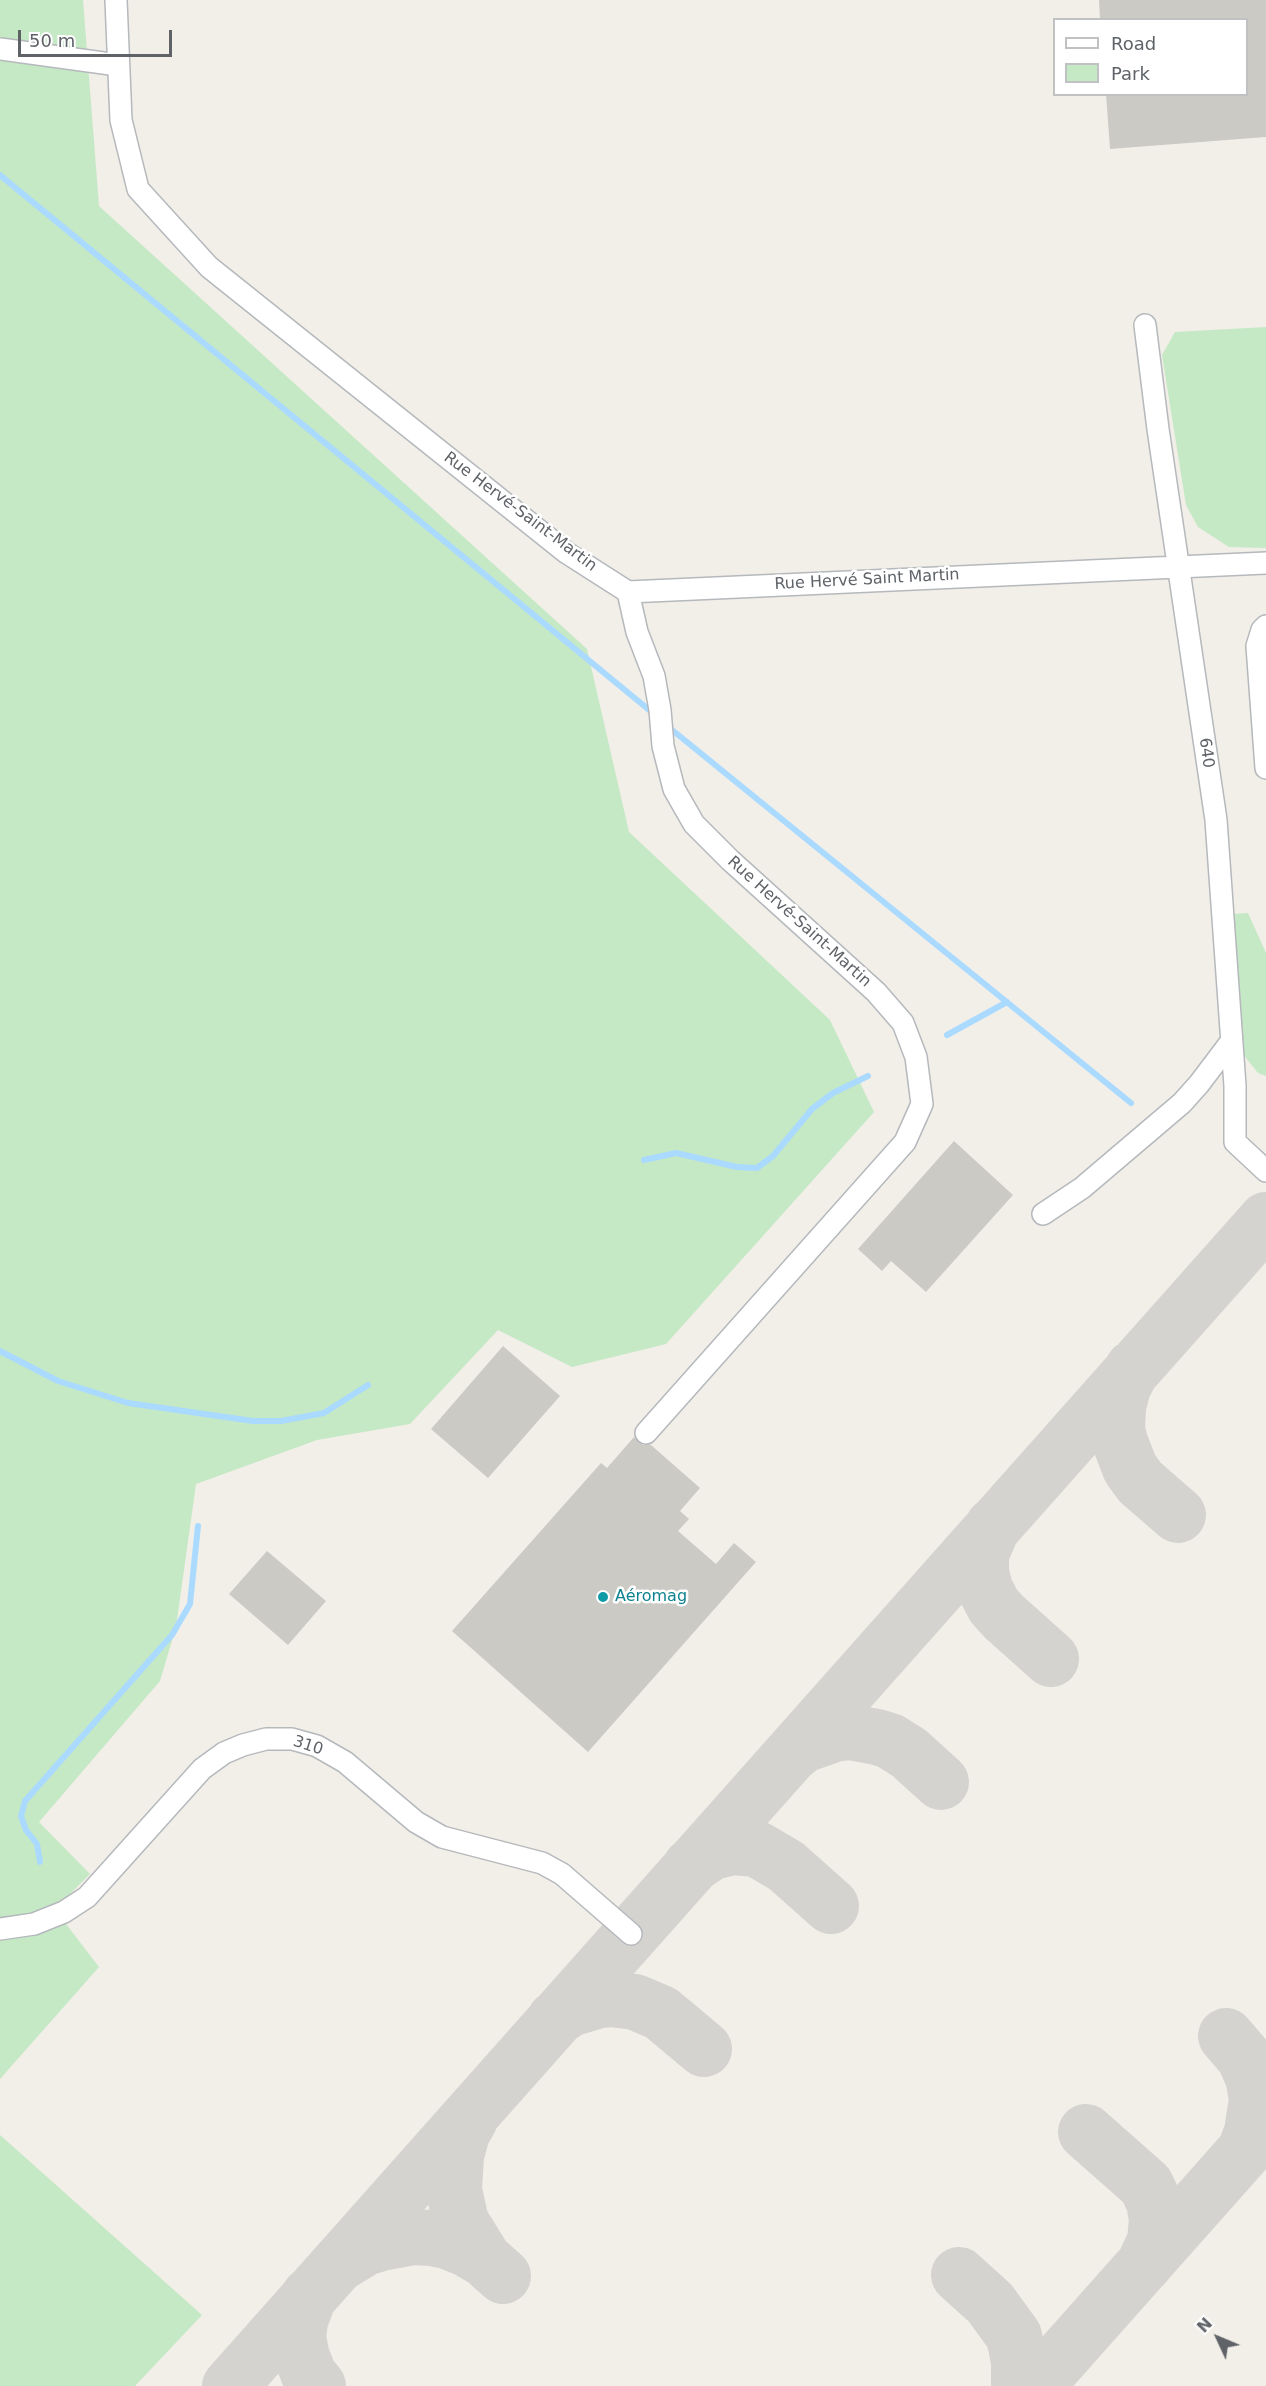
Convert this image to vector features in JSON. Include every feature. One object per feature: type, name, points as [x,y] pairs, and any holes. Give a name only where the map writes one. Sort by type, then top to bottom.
[{"type":"lane","name":"Rue Hervé-Saint-Martin","points":[[116,0],[121,120],[138,189],[209,267],[567,553],[628,592],[637,632],[654,676],[663,746],[674,789],[694,824],[730,860],[876,992],[903,1023],[916,1057],[922,1104],[905,1142],[646,1433]]},
{"type":"lane","points":[[0,50],[118,65]]},
{"type":"lane","name":"640","points":[[1146,325],[1158,429],[1216,819],[1230,1043],[1235,1086],[1235,1142],[1266,1171]]},
{"type":"lane","name":"Rue Hervé Saint Martin","points":[[628,592],[1266,562]]},
{"type":"lane","points":[[1266,626],[1262,630],[1257,646],[1266,768]]},
{"type":"lane","points":[[1043,1214],[1082,1188],[1182,1103],[1230,1043]]},
{"type":"lane","name":"310","points":[[0,1929],[34,1924],[64,1912],[87,1896],[202,1769],[224,1753],[266,1739],[292,1739],[317,1746],[345,1762],[416,1822],[442,1837],[542,1863],[562,1874],[630,1934]]},
{"type":"green space","points":[[0,0],[83,0],[99,206],[587,649],[629,832],[830,1020],[874,1112],[666,1344],[572,1367],[498,1330],[410,1424],[317,1440],[196,1484],[176,1627],[160,1681],[39,1822],[90,1874],[57,1907],[66,1924],[99,1967],[0,2079]]},
{"type":"green space","points":[[1266,327],[1266,548],[1229,547],[1198,527],[1186,505],[1162,355],[1175,332]]},
{"type":"green space","points":[[1248,913],[1266,953],[1266,1076],[1258,1073],[1243,1054],[1233,914]]},
{"type":"green space","points":[[0,2135],[202,2315],[135,2386],[0,2386]]},
{"type":"building","points":[[1099,0],[1266,0],[1266,137],[1110,149],[1106,96],[1248,96],[1248,18],[1100,18]]},
{"type":"building","points":[[954,1141],[1013,1195],[926,1292],[891,1261],[882,1271],[858,1249]]},
{"type":"building","points":[[503,1346],[560,1396],[488,1478],[431,1429]]},
{"type":"building","name":"Aéromag","points":[[634,1437],[643,1445],[651,1445],[700,1488],[680,1511],[689,1519],[678,1531],[716,1564],[734,1543],[756,1562],[588,1752],[452,1631],[601,1463],[607,1468]]},
{"type":"building","points":[[267,1551],[326,1601],[288,1645],[229,1594]]},
{"type":"waterway","points":[[0,175],[654,714]]},
{"type":"waterway","points":[[666,725],[1131,1103]]},
{"type":"waterway","points":[[947,1035],[1007,1002]]},
{"type":"waterway","points":[[644,1160],[676,1153],[737,1167],[757,1168],[773,1156],[812,1109],[833,1093],[868,1076]]},
{"type":"waterway","points":[[0,1351],[58,1381],[128,1403],[253,1421],[281,1421],[324,1413],[368,1385]]},
{"type":"waterway","points":[[40,1862],[37,1844],[26,1830],[21,1816],[25,1801],[172,1635],[190,1604],[198,1526]]},
{"type":"taxiway","points":[[230,2386],[1266,1220]]},
{"type":"taxiway","points":[[1133,1368],[1123,1387],[1118,1407],[1117,1429],[1120,1442],[1130,1468],[1140,1482],[1178,1515]]},
{"type":"taxiway","points":[[993,1526],[981,1554],[981,1572],[985,1589],[994,1606],[1004,1617],[1051,1659]]},
{"type":"taxiway","points":[[790,1756],[803,1745],[834,1734],[849,1732],[890,1741],[909,1753],[941,1782]]},
{"type":"taxiway","points":[[691,1866],[712,1852],[733,1847],[757,1849],[786,1866],[831,1906]]},
{"type":"taxiway","points":[[555,2019],[570,2009],[600,2000],[635,2002],[661,2013],[704,2049]]},
{"type":"taxiway","points":[[1226,2036],[1244,2057],[1253,2077],[1257,2099],[1252,2132],[1245,2151]]},
{"type":"taxiway","points":[[470,2119],[462,2133],[456,2156],[454,2190],[461,2222],[484,2259]]},
{"type":"taxiway","points":[[1036,2386],[1266,2127]]},
{"type":"taxiway","points":[[1086,2132],[1146,2185],[1154,2202],[1157,2220],[1155,2241],[1144,2265]]},
{"type":"taxiway","points":[[342,2262],[365,2248],[381,2243],[414,2237],[431,2238],[447,2241],[467,2249],[484,2259],[503,2276]]},
{"type":"taxiway","points":[[959,2275],[990,2303],[1014,2336],[1019,2362],[1019,2386]]},
{"type":"taxiway","points":[[309,2296],[300,2321],[298,2338],[309,2375],[318,2386]]},
{"type":"place","name":"Aéromag","points":[[603,1597]]}]
